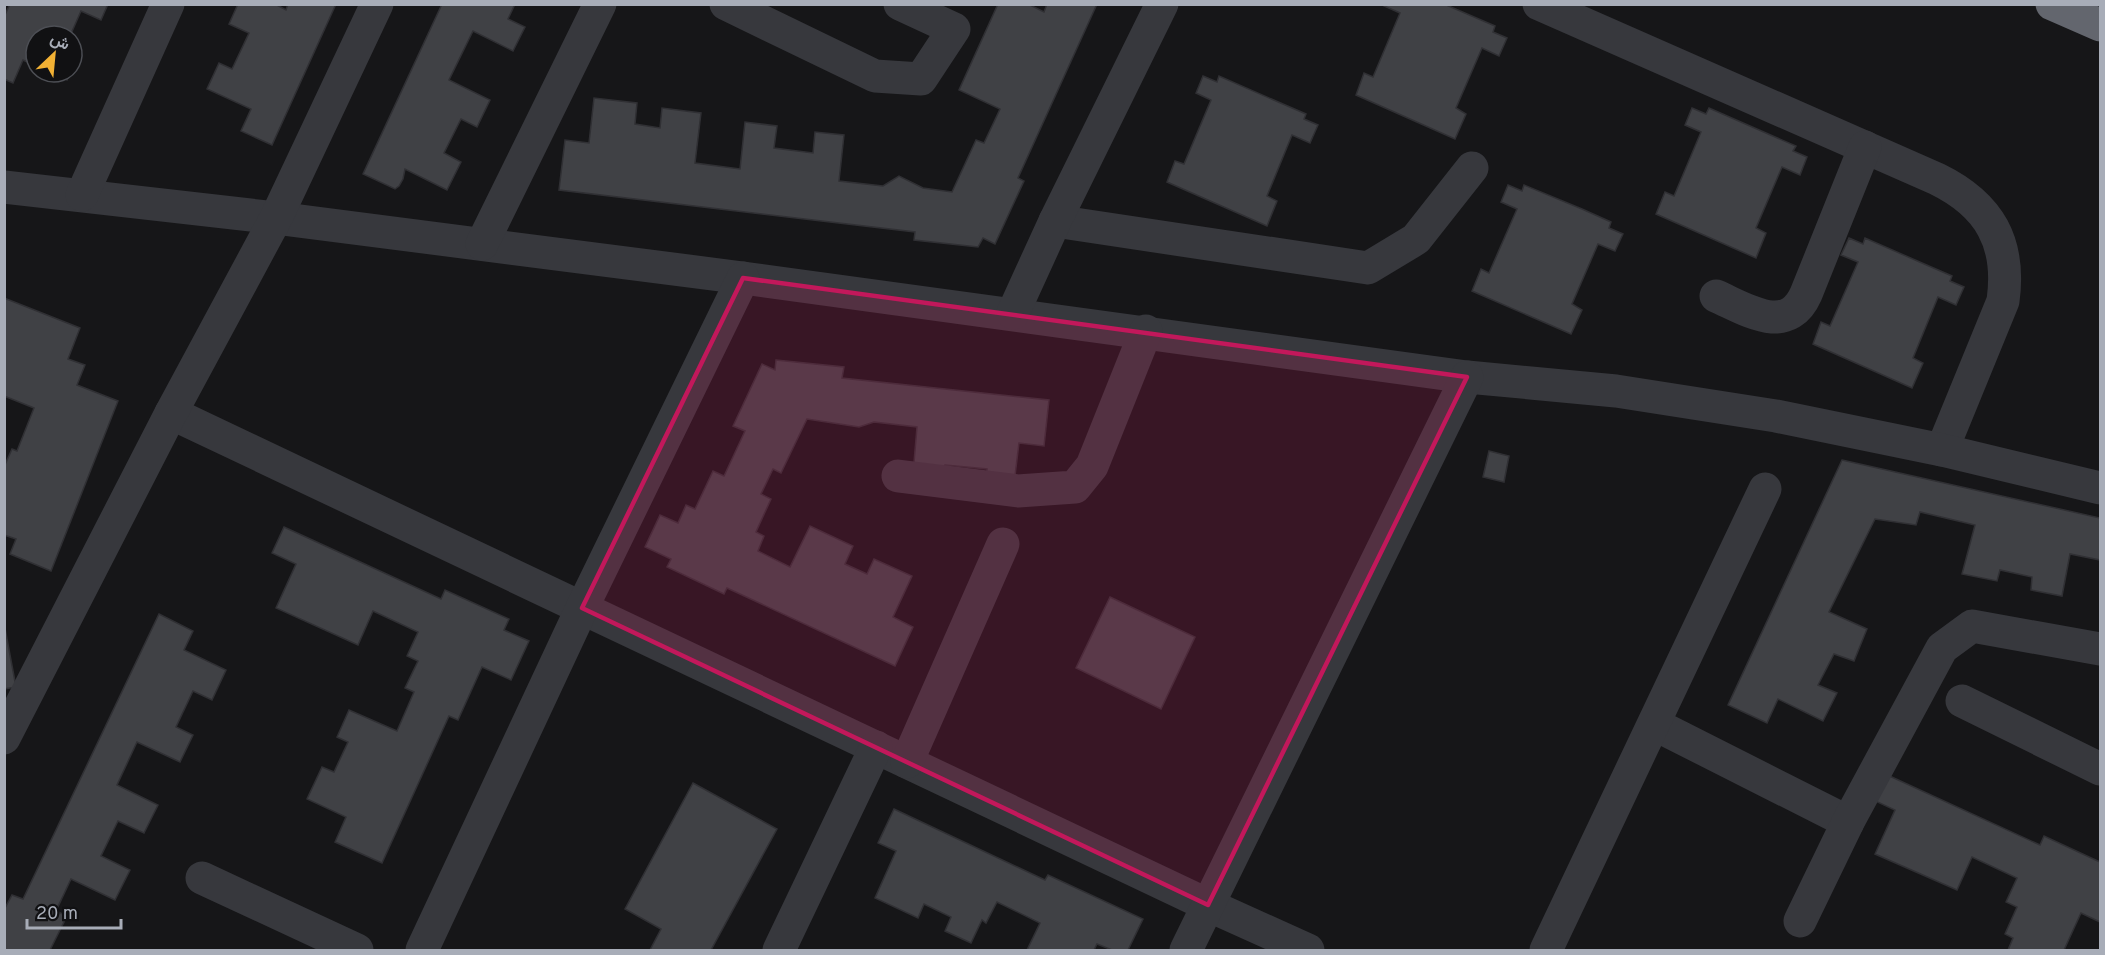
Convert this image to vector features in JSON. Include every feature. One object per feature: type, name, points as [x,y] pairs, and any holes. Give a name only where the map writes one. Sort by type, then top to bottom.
[{"type":"highway","points":[[2052,4],[2100,25]]},
{"type":"street","points":[[82,195],[168,4]]},
{"type":"street","points":[[4,738],[171,413],[276,218],[378,4]]},
{"type":"street","points":[[482,244],[600,4]]},
{"type":"street","points":[[726,4],[875,76],[921,79],[960,17],[900,4]]},
{"type":"street","points":[[1013,313],[1055,221],[1162,4]]},
{"type":"street","points":[[1539,4],[1865,147],[1956,189],[1974,202],[1988,218],[1998,238],[2004,258],[2006,280],[2003,302],[1942,450]]},
{"type":"street","points":[[1716,296],[1774,318],[1794,311],[1806,294],[1865,147]]},
{"type":"street","points":[[1055,221],[1368,268],[1416,239],[1472,168]]},
{"type":"street","points":[[4,187],[482,244],[1013,313],[1467,376],[1616,390],[1776,416],[1942,450],[2100,488]]},
{"type":"street","points":[[422,951],[582,608],[743,278]]},
{"type":"street","points":[[898,476],[1018,491],[1076,487],[1092,466],[1146,332]]},
{"type":"street","points":[[1186,951],[1467,376]]},
{"type":"street","points":[[171,413],[1308,951]]},
{"type":"street","points":[[1546,951],[1765,489]]},
{"type":"street","points":[[907,762],[1003,544]]},
{"type":"street","points":[[1800,921],[1848,822],[1942,648],[1972,626],[2100,649]]},
{"type":"street","points":[[1962,701],[2100,769]]},
{"type":"street","points":[[1653,724],[1848,822]]},
{"type":"street","points":[[779,951],[876,747]]},
{"type":"street","points":[[202,878],[357,951]]},
{"type":"highlighted area","points":[[743,278],[1467,377],[1208,905],[582,608]]},
{"type":"building","points":[[10,4],[108,4],[101,20],[81,11],[75,24],[24,24],[24,60],[13,83],[4,79],[4,17]]},
{"type":"building","points":[[238,4],[275,4],[286,10],[288,4],[336,4],[272,145],[241,131],[251,109],[207,89],[219,63],[232,69],[249,33],[229,24]]},
{"type":"building","points":[[442,4],[515,4],[508,19],[525,27],[513,51],[473,31],[449,80],[490,100],[477,127],[461,119],[444,153],[461,162],[447,190],[405,169],[403,179],[395,189],[363,174]]},
{"type":"building","points":[[998,4],[1028,4],[1044,12],[1047,4],[1097,4],[1018,178],[1024,181],[995,244],[983,238],[978,247],[914,240],[915,232],[559,190],[565,140],[589,143],[594,98],[637,103],[635,124],[660,128],[662,108],[701,113],[695,163],[740,169],[745,122],[777,126],[774,148],[813,153],[815,132],[844,135],[839,181],[883,186],[899,176],[923,188],[952,192],[976,140],[984,143],[1000,109],[959,90]]},
{"type":"building","points":[[1385,4],[1444,4],[1495,26],[1493,32],[1507,38],[1499,56],[1482,48],[1456,108],[1466,114],[1455,139],[1356,95],[1364,73],[1373,77],[1400,13],[1384,6]]},
{"type":"building","points":[[1203,76],[1217,82],[1219,76],[1306,114],[1304,119],[1318,125],[1310,143],[1292,135],[1267,196],[1277,201],[1267,226],[1167,182],[1175,161],[1184,164],[1211,100],[1196,93]]},
{"type":"building","points":[[1692,108],[1706,114],[1709,108],[1796,146],[1793,151],[1807,157],[1800,175],[1782,167],[1756,228],[1766,233],[1756,258],[1656,214],[1665,192],[1674,196],[1701,132],[1685,125]]},
{"type":"building","points":[[1508,185],[1522,191],[1524,185],[1582,209],[1611,222],[1609,228],[1623,234],[1615,251],[1598,244],[1572,304],[1582,310],[1571,334],[1472,291],[1481,269],[1489,273],[1517,209],[1501,202]]},
{"type":"building","points":[[1849,238],[1863,244],[1865,238],[1952,276],[1950,281],[1964,287],[1956,305],[1938,297],[1913,358],[1923,363],[1912,388],[1813,344],[1821,322],[1830,326],[1858,262],[1841,255]]},
{"type":"building","points":[[4,298],[80,328],[68,359],[85,365],[77,385],[118,401],[51,571],[10,554],[16,539],[4,535],[4,467],[12,449],[17,451],[34,408],[4,396]]},
{"type":"building","points":[[776,360],[844,367],[842,378],[1049,400],[1044,446],[1019,443],[1014,484],[986,481],[987,469],[945,465],[943,478],[913,474],[917,427],[874,422],[859,427],[807,419],[781,473],[773,469],[761,494],[771,499],[756,532],[764,536],[758,551],[790,567],[810,526],[853,546],[845,564],[867,574],[874,559],[912,576],[893,617],[913,627],[895,666],[727,588],[724,594],[667,567],[671,559],[645,547],[660,515],[678,523],[686,505],[695,509],[713,471],[724,476],[745,431],[733,426],[762,364],[775,370]]},
{"type":"building","points":[[1489,451],[1509,456],[1504,482],[1483,477]]},
{"type":"building","points":[[1842,460],[2100,518],[2100,560],[2070,554],[2062,596],[2031,590],[2032,577],[2000,570],[1997,581],[1962,574],[1975,525],[1920,512],[1916,525],[1875,519],[1829,612],[1867,629],[1854,661],[1834,654],[1818,685],[1837,693],[1823,721],[1778,699],[1767,723],[1728,705]]},
{"type":"building","points":[[284,527],[441,599],[445,590],[509,619],[504,630],[529,641],[511,680],[482,667],[458,720],[449,716],[382,863],[335,842],[346,817],[307,799],[322,767],[334,772],[348,742],[337,737],[349,710],[397,731],[414,692],[405,688],[418,661],[407,656],[418,632],[373,611],[358,645],[276,608],[296,564],[272,553]]},
{"type":"building","points":[[1110,597],[1195,637],[1161,709],[1076,668]]},
{"type":"building","points":[[159,614],[193,631],[184,650],[226,670],[212,700],[193,691],[176,727],[193,735],[180,762],[137,742],[117,785],[158,805],[144,833],[118,821],[101,856],[130,870],[115,900],[71,879],[56,911],[67,916],[50,950],[4,950],[4,910],[12,895],[23,899]]},
{"type":"building","points":[[4,623],[16,687],[4,689]]},
{"type":"building","points":[[1883,773],[2040,845],[2044,836],[2100,862],[2100,922],[2081,913],[2064,950],[2008,950],[2013,938],[2005,934],[2017,907],[2006,902],[2017,878],[1972,857],[1957,890],[1875,854],[1895,810],[1871,799]]},
{"type":"building","points":[[693,783],[777,829],[711,950],[650,950],[661,929],[625,909]]},
{"type":"building","points":[[894,809],[1045,880],[1048,875],[1143,919],[1128,950],[1112,950],[1097,944],[1094,950],[1027,950],[1040,923],[997,902],[986,923],[982,920],[971,943],[945,931],[951,917],[924,904],[918,918],[875,898],[896,851],[878,843]]}]
